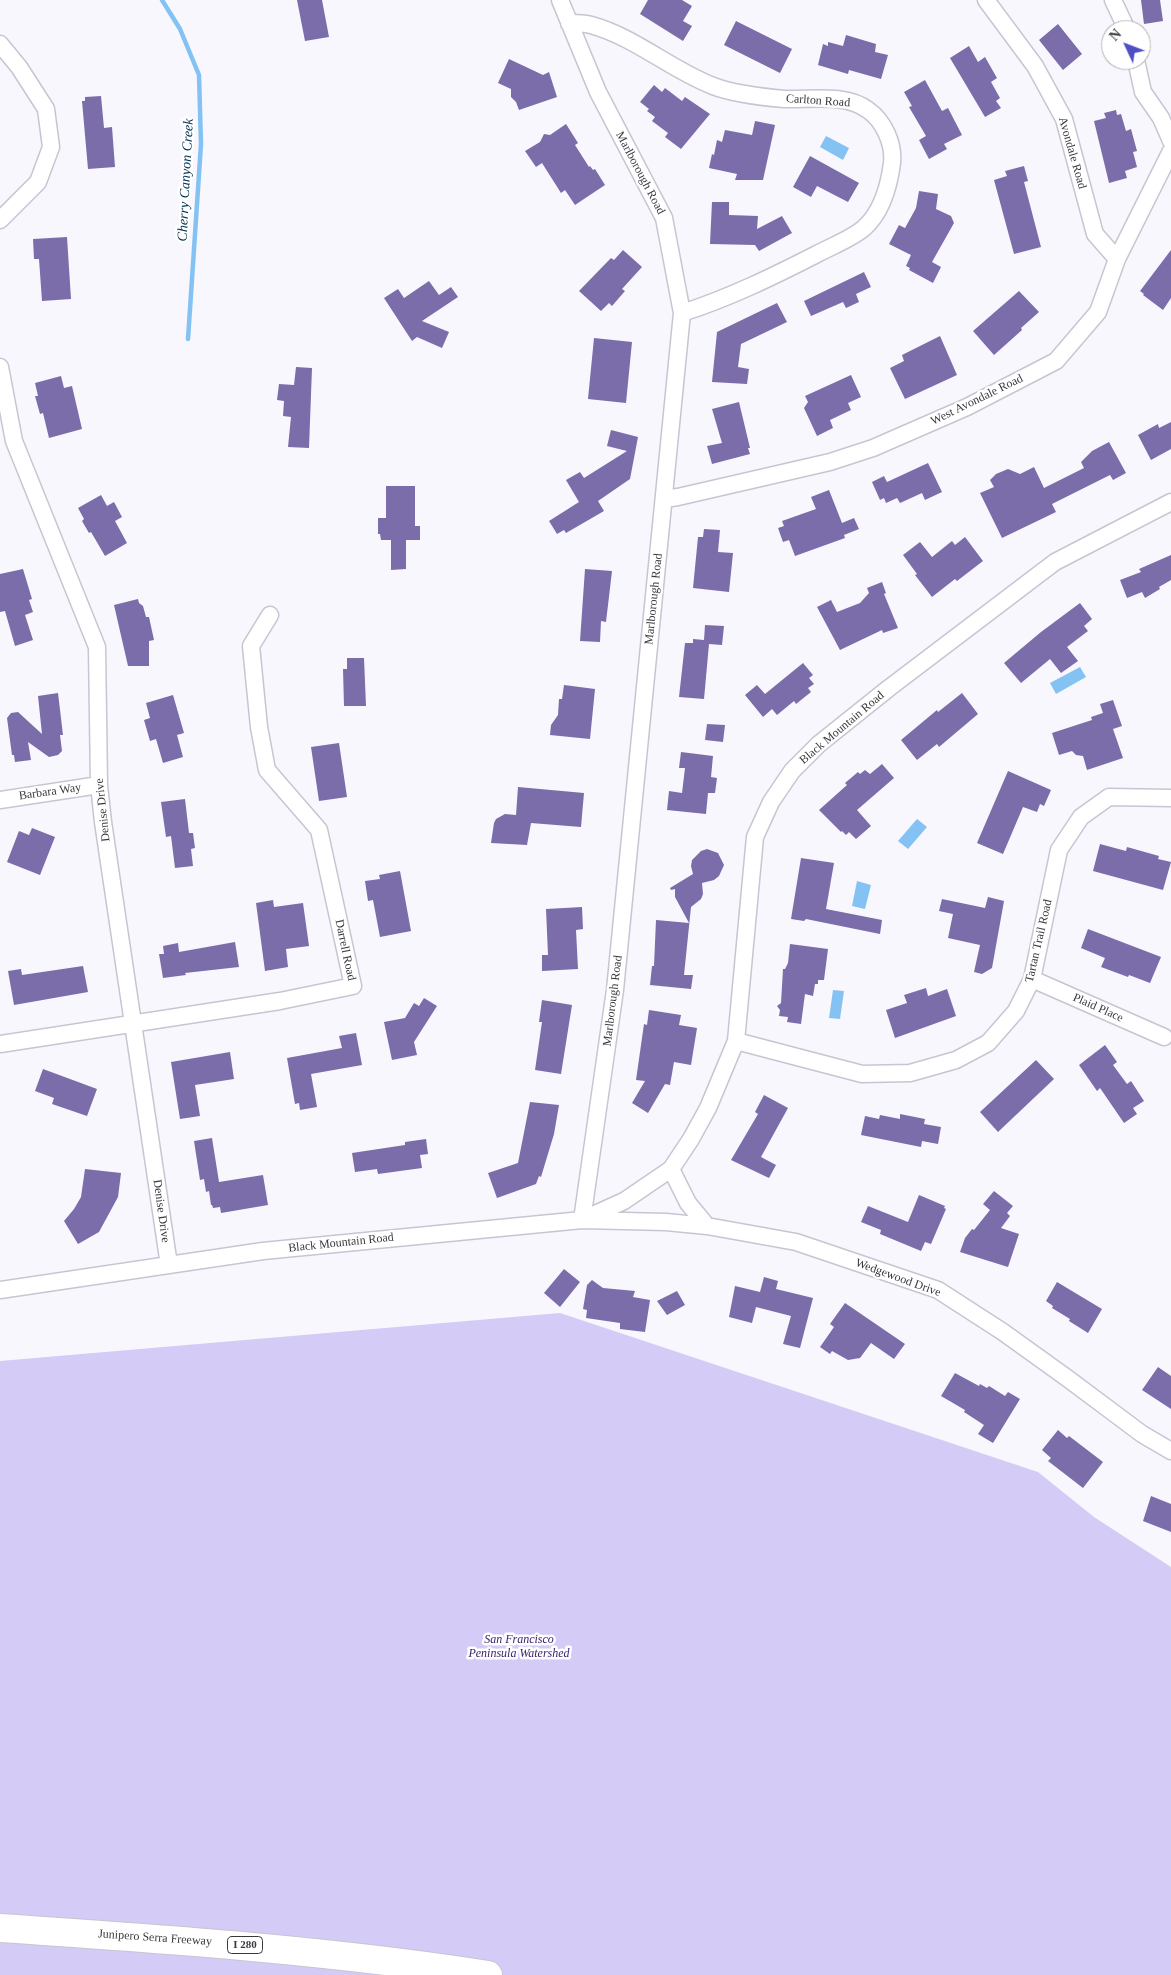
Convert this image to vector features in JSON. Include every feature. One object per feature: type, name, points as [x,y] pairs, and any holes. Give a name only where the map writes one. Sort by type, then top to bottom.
[{"type":"highway","name":"Junipero Serra Freeway","points":[[0,1928],[265,1947],[401,1962],[488,1975]]},
{"type":"street","name":"Marlborough Road","points":[[560,0],[598,92],[664,218],[682,313],[616,990],[582,1220]]},
{"type":"street","name":"Avondale Road","points":[[986,0],[1035,66],[1064,119],[1095,234],[1117,259]]},
{"type":"street","points":[[1113,0],[1122,20]]},
{"type":"street","name":"Carlton Road","points":[[569,23],[589,24],[610,32],[680,71],[714,86],[748,94],[783,99],[830,99],[853,102],[869,110],[881,122],[888,139],[892,157],[889,184],[877,212],[864,228],[787,269],[711,304],[682,313]]},
{"type":"street","points":[[0,44],[19,67],[46,109],[52,147],[38,182],[0,220]]},
{"type":"street","points":[[1138,70],[1143,92],[1161,118],[1171,141]]},
{"type":"street","name":"West Avondale Road","points":[[664,499],[830,462],[873,448],[967,407],[1056,361],[1098,312],[1117,259],[1171,151]]},
{"type":"street","name":"Denise Drive","points":[[0,367],[14,441],[97,647],[99,785],[103,822],[170,1265]]},
{"type":"street","name":"Black Mountain Road","points":[[0,1290],[263,1251],[582,1220],[624,1201],[671,1169],[691,1139],[708,1108],[736,1041],[755,837],[771,802],[792,770],[818,744],[881,694],[1055,562],[1171,502]]},
{"type":"street","name":"Darrell Road","points":[[0,1044],[280,1001],[353,986],[320,830],[267,770],[258,727],[251,646],[270,615]]},
{"type":"street","name":"Barbara Way","points":[[0,800],[99,785]]},
{"type":"street","name":"Tartan Trail Road","points":[[736,1041],[862,1074],[910,1072],[956,1060],[988,1043],[1016,1012],[1032,979],[1059,850],[1081,816],[1109,797],[1171,798]]},
{"type":"street","name":"Plaid Place","points":[[1032,979],[1164,1037]]},
{"type":"street","points":[[671,1169],[688,1203],[707,1226]]},
{"type":"street","name":"Wedgewood Drive","points":[[582,1220],[666,1222],[707,1226],[796,1242],[938,1290],[1043,1361],[1142,1434],[1171,1451]]},
{"type":"green space","name":"San Francisco Peninsula Watershed","points":[[560,1313],[1038,1472],[1094,1517],[1171,1567],[1171,1975],[0,1975],[0,1361]]},
{"type":"water","points":[[826,136],[849,148],[843,160],[820,147]]},
{"type":"water","points":[[1080,667],[1086,677],[1056,694],[1050,683]]},
{"type":"water","points":[[917,819],[927,827],[908,849],[898,841]]},
{"type":"water","points":[[857,881],[871,885],[865,909],[852,906]]},
{"type":"water","points":[[833,990],[844,991],[840,1019],[829,1018]]},
{"type":"building","points":[[297,0],[322,0],[329,37],[305,41]]},
{"type":"building","points":[[648,0],[682,0],[692,6],[683,21],[692,26],[683,41],[640,14]]},
{"type":"building","points":[[1141,0],[1160,0],[1163,21],[1151,23],[1151,20],[1144,20]]},
{"type":"building","points":[[736,21],[792,49],[780,73],[724,45]]},
{"type":"building","points":[[1058,24],[1082,54],[1063,70],[1039,40]]},
{"type":"building","points":[[846,35],[876,44],[875,52],[888,55],[881,79],[849,70],[848,74],[818,65],[823,44],[828,46],[828,42],[843,46]]},
{"type":"building","points":[[969,46],[978,62],[985,57],[997,78],[991,82],[1000,98],[996,101],[1001,108],[985,117],[950,58]]},
{"type":"building","points":[[509,59],[543,75],[549,72],[557,97],[519,110],[516,102],[511,97],[511,89],[498,83]]},
{"type":"building","points":[[925,80],[942,111],[948,108],[962,135],[944,144],[947,149],[929,159],[919,140],[926,136],[909,107],[912,106],[904,92]]},
{"type":"building","points":[[654,85],[662,92],[665,88],[682,101],[685,97],[710,114],[681,149],[665,137],[668,133],[652,121],[655,117],[640,102]]},
{"type":"building","points":[[101,96],[104,128],[112,127],[115,167],[88,169],[82,101],[85,101],[85,97]]},
{"type":"building","points":[[1116,110],[1117,115],[1121,114],[1126,131],[1131,129],[1137,151],[1133,152],[1137,167],[1125,171],[1127,178],[1109,183],[1094,121],[1106,118],[1104,113]]},
{"type":"building","points":[[755,121],[775,125],[763,180],[735,180],[737,174],[709,168],[717,140],[722,142],[725,130],[752,135]]},
{"type":"building","points":[[566,124],[578,143],[575,145],[589,167],[593,170],[595,169],[605,185],[575,205],[565,190],[561,193],[542,163],[536,167],[525,151],[540,142],[544,134],[550,135]]},
{"type":"building","points":[[810,156],[859,183],[848,202],[817,186],[811,197],[793,187]]},
{"type":"building","points":[[1024,166],[1028,181],[1024,182],[1041,247],[1014,254],[994,180],[1007,176],[1005,171]]},
{"type":"building","points":[[919,191],[938,194],[936,209],[951,216],[954,223],[932,262],[941,267],[933,283],[909,270],[910,268],[906,266],[911,255],[889,244],[899,225],[905,228],[916,208]]},
{"type":"building","points":[[712,202],[729,202],[729,215],[758,216],[757,229],[782,216],[792,233],[759,251],[755,245],[710,244]]},
{"type":"building","points":[[67,237],[71,299],[42,301],[39,259],[34,259],[33,239]]},
{"type":"building","points":[[623,250],[642,267],[622,289],[625,291],[612,306],[609,303],[601,311],[579,291],[611,258],[614,260]]},
{"type":"building","points":[[1171,250],[1171,298],[1163,310],[1140,291]]},
{"type":"building","points":[[864,272],[871,287],[856,294],[859,302],[846,308],[843,302],[811,316],[804,301]]},
{"type":"building","points":[[429,281],[439,295],[451,287],[458,297],[422,321],[449,332],[442,348],[417,337],[412,341],[384,298],[398,289],[404,298]]},
{"type":"building","points":[[1019,291],[1039,312],[994,355],[973,331]]},
{"type":"building","points":[[777,303],[787,322],[741,344],[738,367],[749,369],[747,384],[712,382],[717,332]]},
{"type":"building","points":[[940,336],[957,375],[905,399],[890,368],[904,361],[902,355]]},
{"type":"building","points":[[594,338],[632,342],[626,403],[588,399]]},
{"type":"building","points":[[296,367],[312,368],[309,448],[288,447],[291,417],[283,416],[284,401],[277,400],[279,384],[294,385]]},
{"type":"building","points":[[851,375],[861,397],[848,403],[851,410],[830,420],[833,428],[817,436],[804,408],[808,402],[805,396]]},
{"type":"building","points":[[61,376],[64,388],[72,386],[82,429],[49,438],[43,413],[40,414],[35,396],[38,396],[35,383]]},
{"type":"building","points":[[739,402],[750,454],[712,464],[707,446],[722,443],[712,409]]},
{"type":"building","points":[[1171,422],[1171,449],[1151,460],[1138,435],[1158,424],[1159,428]]},
{"type":"building","points":[[611,430],[638,437],[630,479],[598,501],[604,511],[566,533],[564,530],[557,534],[549,521],[579,502],[566,480],[580,472],[584,478],[627,451],[607,446]]},
{"type":"building","points":[[1109,442],[1126,473],[1113,480],[1110,475],[1052,504],[1056,512],[1002,538],[980,493],[994,487],[990,480],[996,474],[1008,469],[1020,474],[1034,467],[1044,488],[1084,468],[1081,462],[1092,451]]},
{"type":"building","points":[[928,463],[942,492],[925,500],[922,493],[900,503],[897,498],[886,503],[884,498],[880,500],[872,482],[884,476],[887,482]]},
{"type":"building","points":[[386,486],[415,486],[415,526],[420,526],[420,540],[406,540],[406,569],[391,570],[391,540],[381,540],[380,534],[378,534],[378,518],[386,518]]},
{"type":"building","points":[[829,490],[842,523],[854,518],[859,529],[844,535],[845,538],[795,556],[789,540],[783,542],[778,528],[784,526],[782,521],[816,509],[811,497]]},
{"type":"building","points":[[101,495],[107,506],[114,502],[122,517],[115,521],[127,543],[105,556],[82,521],[84,519],[78,508]]},
{"type":"building","points":[[704,529],[720,530],[718,552],[733,553],[729,592],[693,588],[698,537],[703,537]]},
{"type":"building","points":[[965,537],[983,561],[932,597],[903,555],[920,542],[932,557],[952,541],[955,545]]},
{"type":"building","points":[[1171,555],[1171,580],[1145,598],[1142,592],[1127,598],[1120,580],[1141,572],[1139,569]]},
{"type":"building","points":[[23,569],[32,599],[29,600],[33,612],[25,615],[33,640],[15,646],[5,611],[0,612],[0,574]]},
{"type":"building","points":[[585,569],[612,571],[606,622],[601,621],[600,642],[580,641]]},
{"type":"building","points":[[882,582],[886,593],[884,594],[898,628],[883,633],[882,630],[840,650],[817,607],[831,600],[837,612],[860,603],[869,593],[867,588]]},
{"type":"building","points":[[138,599],[139,603],[143,606],[146,617],[149,617],[154,640],[149,641],[149,666],[128,666],[114,605]]},
{"type":"building","points":[[1080,603],[1092,619],[1084,626],[1088,631],[1067,647],[1078,661],[1061,673],[1050,659],[1021,683],[1004,663]]},
{"type":"building","points":[[705,625],[724,626],[722,645],[709,644],[704,699],[679,697],[685,643],[693,643],[693,639],[704,640]]},
{"type":"building","points":[[347,658],[364,658],[366,706],[344,706],[343,669],[347,669]]},
{"type":"building","points":[[803,663],[813,675],[809,678],[814,684],[808,688],[811,692],[796,704],[794,701],[777,715],[772,709],[763,717],[745,695],[757,685],[765,694]]},
{"type":"building","points":[[564,685],[595,689],[590,739],[550,735],[551,725],[558,715],[559,699],[562,699]]},
{"type":"building","points":[[58,693],[63,735],[60,735],[62,751],[58,755],[49,757],[28,742],[31,760],[15,762],[14,755],[12,755],[7,718],[11,713],[18,712],[42,734],[38,696]]},
{"type":"building","points":[[962,693],[978,714],[939,747],[937,744],[917,760],[901,740],[937,710],[938,712]]},
{"type":"building","points":[[173,695],[184,733],[177,735],[183,757],[163,763],[156,739],[150,741],[144,720],[150,718],[146,703]]},
{"type":"building","points":[[1113,700],[1122,726],[1113,729],[1123,758],[1087,770],[1083,756],[1076,755],[1072,751],[1059,755],[1052,733],[1092,720],[1091,717],[1103,713],[1100,704]]},
{"type":"building","points":[[707,724],[725,725],[723,742],[705,740]]},
{"type":"building","points":[[339,743],[347,797],[319,801],[311,747]]},
{"type":"building","points":[[681,752],[713,756],[711,777],[717,778],[715,793],[708,793],[706,814],[667,810],[669,791],[682,793],[685,768],[679,768]]},
{"type":"building","points":[[882,764],[894,778],[857,810],[871,826],[856,839],[849,832],[846,835],[819,810],[847,785],[845,783],[858,772],[860,774],[865,770],[870,774]]},
{"type":"building","points":[[1008,771],[1051,790],[1044,806],[1040,804],[1037,812],[1023,807],[1003,854],[977,843]]},
{"type":"building","points":[[518,787],[584,793],[581,827],[531,823],[527,845],[491,843],[496,819],[505,814],[516,815]]},
{"type":"building","points":[[185,799],[189,833],[193,833],[195,848],[191,849],[193,866],[175,868],[171,836],[166,837],[161,802]]},
{"type":"building","points":[[32,828],[55,837],[40,875],[7,862],[19,831],[29,835]]},
{"type":"building","points":[[1100,844],[1126,851],[1127,847],[1159,856],[1158,859],[1171,862],[1163,890],[1093,871]]},
{"type":"building","points":[[707,849],[718,853],[724,865],[719,876],[714,880],[702,883],[703,894],[701,899],[691,907],[684,975],[693,975],[691,989],[650,985],[652,966],[654,966],[656,920],[689,923],[675,897],[675,889],[671,890],[670,888],[693,874],[692,860],[701,851]]},
{"type":"building","points":[[801,858],[834,863],[826,909],[882,920],[880,934],[806,919],[804,921],[791,919]]},
{"type":"building","points":[[400,871],[411,931],[380,937],[373,900],[368,901],[365,881],[380,879],[379,875]]},
{"type":"building","points":[[988,897],[1004,901],[992,968],[982,974],[974,972],[980,945],[948,938],[953,914],[939,911],[942,899],[985,908]]},
{"type":"building","points":[[273,900],[274,907],[303,903],[309,946],[286,949],[288,967],[265,971],[256,903]]},
{"type":"building","points":[[582,907],[583,929],[576,930],[578,969],[542,971],[542,955],[548,955],[546,909]]},
{"type":"building","points":[[1088,929],[1161,957],[1150,983],[1101,967],[1105,958],[1081,948]]},
{"type":"building","points":[[235,942],[239,967],[185,973],[186,975],[163,978],[159,954],[164,954],[163,946],[178,943],[179,952]]},
{"type":"building","points":[[790,944],[828,949],[824,980],[818,980],[818,984],[815,984],[813,996],[805,994],[801,1024],[787,1022],[788,1017],[779,1016],[780,1010],[777,1006],[781,1003],[783,969],[785,969],[788,963]]},
{"type":"building","points":[[83,966],[88,992],[14,1005],[8,971],[21,969],[22,975]]},
{"type":"building","points":[[926,988],[928,996],[947,989],[956,1016],[895,1038],[886,1010],[907,1003],[904,995]]},
{"type":"building","points":[[424,998],[437,1006],[414,1042],[417,1055],[392,1060],[384,1022],[405,1018],[414,1003],[419,1006]]},
{"type":"building","points":[[542,1000],[572,1005],[561,1074],[535,1070],[542,1022],[539,1022]]},
{"type":"building","points":[[649,1010],[681,1015],[679,1025],[697,1028],[691,1065],[674,1062],[670,1085],[665,1084],[648,1113],[632,1103],[645,1081],[636,1080],[644,1024],[647,1025]]},
{"type":"building","points":[[356,1033],[362,1065],[311,1074],[317,1107],[300,1110],[299,1103],[295,1104],[287,1058],[342,1048],[339,1036]]},
{"type":"building","points":[[1105,1045],[1117,1062],[1113,1065],[1127,1084],[1131,1081],[1144,1101],[1133,1108],[1137,1114],[1124,1123],[1100,1088],[1097,1091],[1079,1065]]},
{"type":"building","points":[[230,1052],[234,1079],[195,1085],[200,1116],[180,1119],[171,1062]]},
{"type":"building","points":[[1036,1060],[1054,1079],[998,1132],[980,1112]]},
{"type":"building","points":[[43,1069],[97,1089],[87,1116],[52,1104],[54,1098],[35,1091]]},
{"type":"building","points":[[764,1095],[788,1108],[761,1157],[776,1165],[769,1178],[731,1160],[758,1114],[755,1112]]},
{"type":"building","points":[[530,1102],[559,1105],[554,1134],[541,1177],[539,1176],[536,1184],[497,1198],[488,1173],[518,1163]]},
{"type":"building","points":[[900,1114],[925,1119],[924,1124],[941,1127],[938,1144],[922,1141],[921,1147],[861,1135],[865,1116],[879,1119],[880,1115],[900,1119]]},
{"type":"building","points":[[212,1138],[219,1182],[263,1175],[268,1205],[221,1213],[220,1207],[213,1208],[209,1191],[206,1192],[204,1179],[200,1180],[194,1141]]},
{"type":"building","points":[[426,1139],[428,1154],[420,1155],[422,1168],[378,1174],[377,1169],[355,1172],[352,1153],[405,1145],[405,1142]]},
{"type":"building","points":[[85,1169],[121,1173],[118,1197],[99,1232],[78,1244],[64,1221],[81,1197]]},
{"type":"building","points":[[994,1191],[1013,1206],[1007,1213],[1010,1216],[1001,1228],[1019,1234],[1008,1267],[960,1252],[965,1238],[990,1210],[983,1204]]},
{"type":"building","points":[[919,1195],[945,1206],[944,1208],[946,1209],[931,1244],[925,1242],[921,1251],[880,1234],[881,1230],[861,1222],[868,1206],[908,1222]]},
{"type":"building","points":[[564,1269],[580,1282],[560,1307],[544,1293]]},
{"type":"building","points":[[764,1277],[778,1281],[776,1289],[813,1298],[800,1348],[783,1344],[791,1316],[756,1307],[752,1323],[729,1317],[735,1286],[760,1292]]},
{"type":"building","points":[[592,1280],[603,1288],[635,1291],[633,1297],[650,1300],[645,1332],[620,1329],[620,1323],[586,1318],[587,1310],[583,1309],[587,1285]]},
{"type":"building","points":[[1057,1282],[1102,1309],[1088,1333],[1069,1321],[1070,1319],[1052,1308],[1053,1306],[1046,1301]]},
{"type":"building","points":[[677,1291],[685,1305],[667,1315],[657,1301]]},
{"type":"building","points":[[845,1303],[905,1344],[894,1359],[871,1343],[860,1358],[848,1360],[832,1351],[830,1354],[820,1347],[834,1327],[830,1324]]},
{"type":"building","points":[[1158,1367],[1171,1376],[1171,1409],[1142,1390]]},
{"type":"building","points":[[955,1373],[979,1386],[980,1384],[987,1388],[989,1386],[1005,1396],[1008,1392],[1020,1399],[993,1443],[978,1434],[984,1425],[964,1412],[965,1410],[941,1396]]},
{"type":"building","points":[[1058,1430],[1103,1462],[1083,1488],[1048,1461],[1051,1458],[1042,1450]]},
{"type":"building","points":[[1151,1496],[1171,1504],[1171,1532],[1143,1521]]},
{"type":"waterway","name":"Cherry Canyon Creek","points":[[162,0],[180,29],[199,75],[201,144],[188,339]]}]
